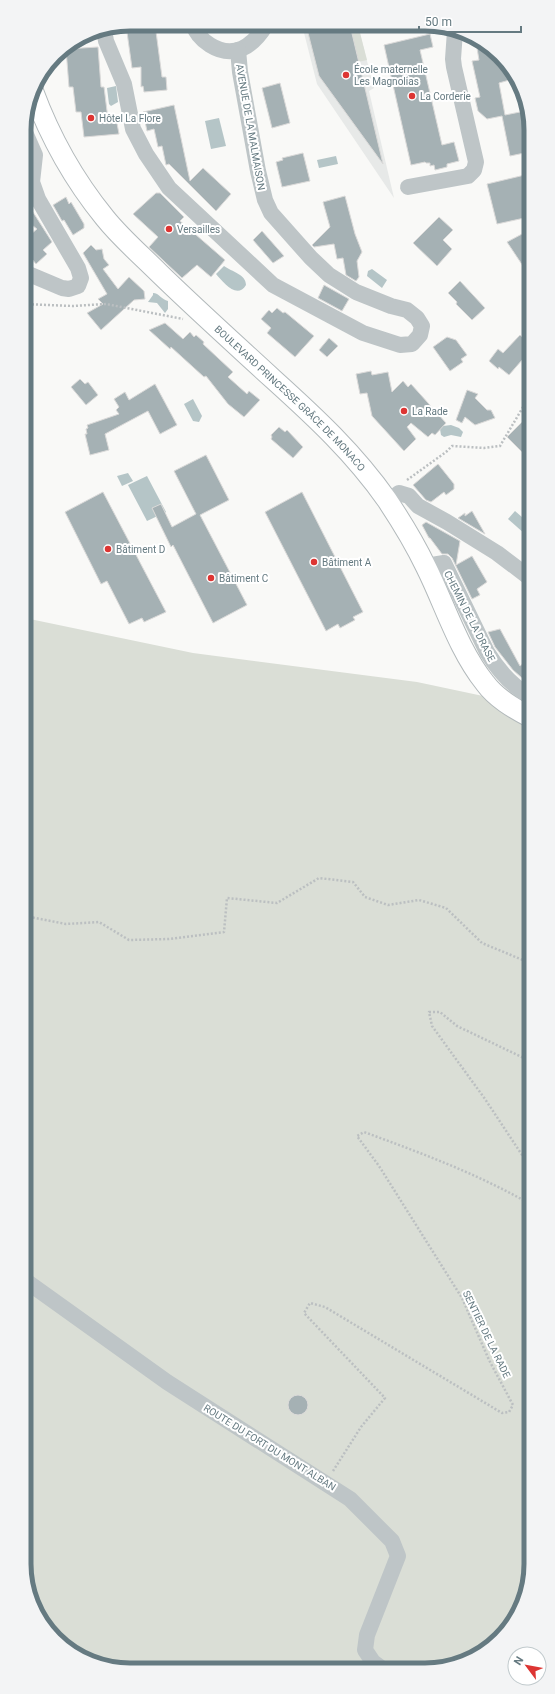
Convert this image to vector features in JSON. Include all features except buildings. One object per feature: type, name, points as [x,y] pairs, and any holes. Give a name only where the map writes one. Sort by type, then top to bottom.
[{"type":"main road","name":"BOULEVARD PRINCESSE GRÂCE DE MONACO","points":[[36,98],[55,141],[80,186],[118,233],[197,310],[340,441],[394,498],[404,526],[426,566],[459,640],[477,672],[495,694],[524,714]]},
{"type":"street","points":[[195,31],[204,42],[216,49],[226,52],[238,50],[250,44],[262,31]]},
{"type":"street","name":"AVENUE DE LA MALMAISON","points":[[105,34],[106,41],[124,84],[133,129],[146,154],[169,188],[273,285],[363,333],[400,345],[412,344],[420,336],[422,326],[417,318],[407,310],[391,306],[356,292],[328,275],[271,213],[265,200],[258,171],[240,72],[238,50]]},
{"type":"street","points":[[408,187],[468,176],[474,170],[476,162],[454,67],[455,35]]},
{"type":"street","points":[[31,146],[35,155],[32,182],[38,199],[78,268],[81,278],[78,286],[69,289],[62,288],[31,275]]},
{"type":"street","points":[[394,498],[409,496],[418,506],[497,553],[524,573]]},
{"type":"street","name":"CHEMIN DE LA DRASE","points":[[426,566],[444,563],[487,652],[495,665],[508,680],[524,692]]},
{"type":"street","name":"ROUTE DU FORT DU MONT ALBAN","points":[[31,1285],[167,1382],[326,1482],[350,1499],[392,1541],[398,1556],[367,1635],[365,1650],[374,1663]]},
{"type":"path","points":[[31,304],[73,306],[106,304],[191,320],[197,310]]},
{"type":"path","points":[[394,498],[402,484],[452,446],[484,448],[500,446],[524,405]]},
{"type":"path","points":[[31,917],[66,924],[99,922],[129,940],[185,937],[224,932],[227,898],[277,903],[319,878],[353,882],[365,897],[388,905],[419,900],[446,908],[482,944],[524,961]]},
{"type":"path","points":[[524,1058],[457,1026],[440,1012],[429,1012],[432,1026],[485,1099],[524,1158]]},
{"type":"path","name":"SENTIER DE LA RADE","points":[[326,1482],[361,1427],[385,1398],[304,1313],[310,1303],[325,1307],[502,1413],[509,1412],[513,1405],[489,1360],[462,1298],[379,1166],[357,1136],[364,1132],[390,1141],[503,1188],[524,1200]]},
{"type":"shaded area","points":[[304,31],[359,31],[374,88],[369,91],[394,198],[317,84]]},
{"type":"shaded area","points":[[351,31],[360,31],[367,60],[358,62]]},
{"type":"shaded area","points":[[116,86],[118,102],[111,106],[109,104],[107,88]]},
{"type":"shaded area","points":[[219,118],[226,146],[211,149],[205,121]]},
{"type":"shaded area","points":[[336,156],[338,164],[319,168],[317,160]]},
{"type":"shaded area","points":[[224,266],[244,278],[246,285],[242,289],[238,291],[230,288],[216,274]]},
{"type":"shaded area","points":[[372,269],[387,280],[382,288],[367,276],[368,271]]},
{"type":"shaded area","points":[[153,293],[168,301],[168,309],[165,313],[157,303],[148,302]]},
{"type":"shaded area","points":[[193,399],[202,416],[199,422],[193,421],[184,404]]},
{"type":"shaded area","points":[[451,425],[459,428],[463,432],[461,437],[451,435],[444,437],[441,435],[440,429],[443,426]]},
{"type":"shaded area","points":[[128,473],[133,481],[122,486],[117,476]]},
{"type":"shaded area","points":[[147,476],[166,512],[147,521],[128,485]]},
{"type":"shaded area","points":[[515,511],[524,519],[524,533],[508,519]]},
{"type":"shaded area","points":[[31,619],[193,653],[417,682],[483,696],[524,723],[524,1571],[521,1590],[514,1608],[500,1629],[485,1643],[475,1650],[457,1658],[438,1662],[130,1663],[98,1658],[75,1646],[55,1629],[41,1608],[36,1596],[31,1571]]},
{"type":"place","name":"École maternelle Les Magnolias","points":[[346,75]]},
{"type":"place","name":"La Corderie","points":[[412,96]]},
{"type":"place","name":"Hôtel La Flore","points":[[91,118]]},
{"type":"place","name":"Versailles","points":[[169,229]]},
{"type":"place","name":"La Rade","points":[[404,411]]},
{"type":"place","name":"Bâtiment D","points":[[108,549]]},
{"type":"place","name":"Bâtiment A","points":[[314,562]]},
{"type":"place","name":"Bâtiment C","points":[[211,578]]}]
